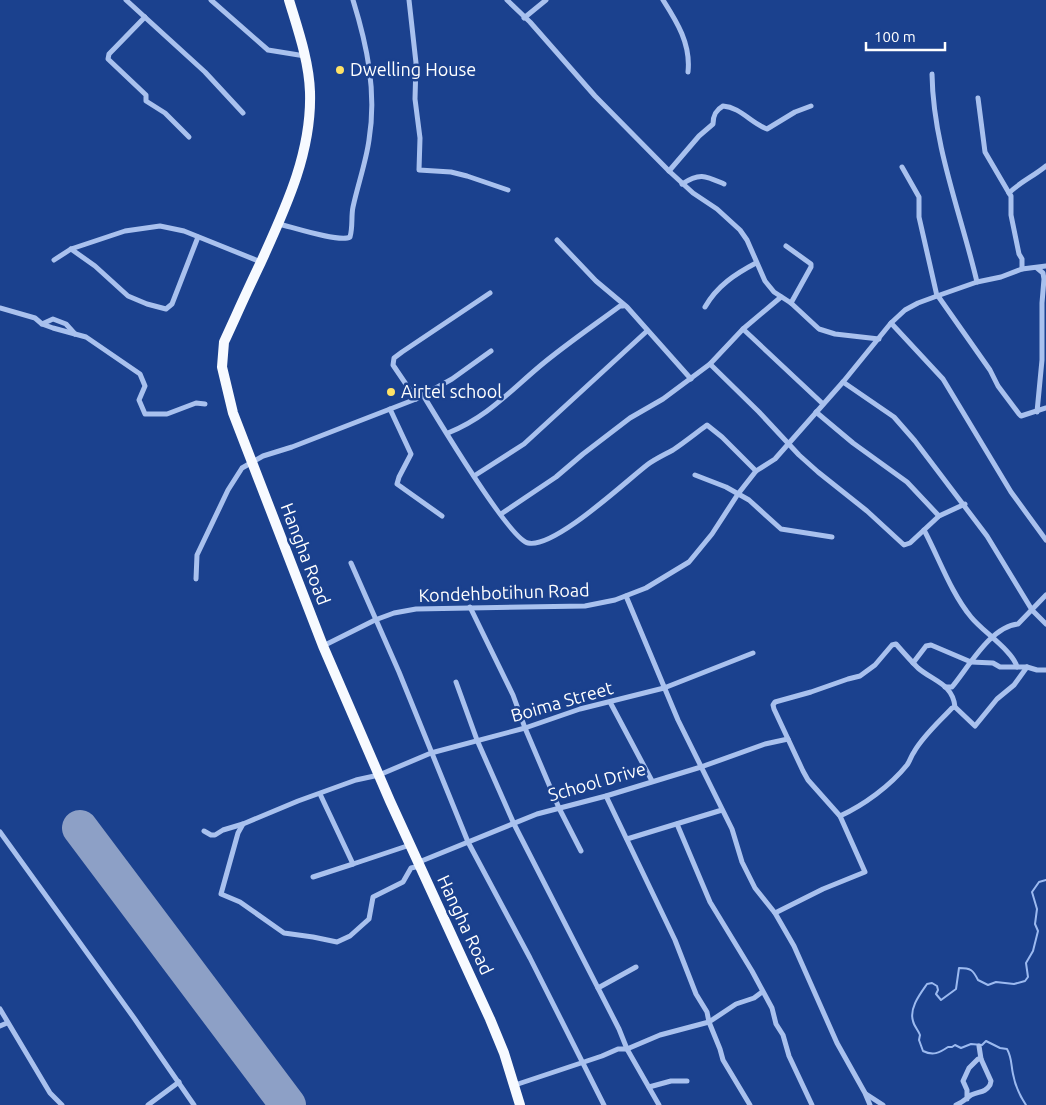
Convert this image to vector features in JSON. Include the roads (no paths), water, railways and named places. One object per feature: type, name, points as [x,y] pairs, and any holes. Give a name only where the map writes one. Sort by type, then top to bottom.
[{"type":"highway","name":"Hangha Road","points":[[289,0],[305,56],[310,90],[308,132],[292,192],[224,342],[222,367],[233,413],[323,646],[410,845],[490,1018],[515,1084],[520,1105]]},
{"type":"street","points":[[126,0],[205,72],[243,113]]},
{"type":"street","points":[[211,0],[268,50],[305,56]]},
{"type":"street","points":[[279,224],[327,236],[344,239],[350,237],[352,210],[370,138],[372,104],[367,55],[353,0]]},
{"type":"street","points":[[410,0],[416,64],[415,99],[420,138],[419,170],[451,172],[508,190]]},
{"type":"street","points":[[507,0],[595,96],[668,171],[692,194],[717,209],[740,230],[747,240],[756,263],[769,287],[791,303],[819,329],[836,334],[879,339]]},
{"type":"street","points":[[524,18],[546,0]]},
{"type":"street","points":[[663,0],[683,34],[687,49],[688,72]]},
{"type":"street","points":[[145,17],[109,54],[108,59],[146,95],[146,101],[165,113],[190,137]]},
{"type":"street","points":[[932,74],[934,112],[977,282]]},
{"type":"street","points":[[978,98],[985,152],[1011,196],[1011,215],[1019,254],[1022,258],[1022,268],[1046,266]]},
{"type":"street","points":[[668,171],[699,136],[713,124],[713,117],[717,110],[723,106],[737,109],[758,126],[767,129],[795,112],[811,106]]},
{"type":"street","points":[[1009,193],[1021,182],[1046,166]]},
{"type":"street","points":[[902,167],[919,197],[919,217],[937,296],[1019,414],[1021,416],[1046,408]]},
{"type":"street","points":[[682,184],[691,178],[701,175],[724,184]]},
{"type":"street","points":[[54,260],[71,248],[124,231],[152,226],[170,227],[261,262]]},
{"type":"street","points":[[71,248],[95,266],[128,296],[166,309],[172,304],[198,237]]},
{"type":"street","points":[[557,240],[596,281],[623,306],[627,307],[691,379]]},
{"type":"street","points":[[786,246],[811,264],[791,303]]},
{"type":"street","points":[[705,307],[725,283],[756,263]]},
{"type":"street","name":"Kondehbotihun Road","points":[[323,646],[375,620],[416,609],[585,606],[626,596],[646,588],[689,562],[712,534],[738,494],[756,471],[775,459],[891,324],[912,306],[977,282],[1001,277],[1022,268]]},
{"type":"street","points":[[1037,412],[1042,360],[1044,279],[1043,273],[1038,268]]},
{"type":"street","points":[[416,399],[393,366],[394,358],[490,293]]},
{"type":"street","points":[[501,514],[556,477],[630,418],[663,399],[691,379],[710,364],[743,330],[781,297]]},
{"type":"street","points":[[448,433],[476,420],[541,365],[620,306],[623,306]]},
{"type":"street","points":[[0,308],[35,318],[42,324],[86,336],[116,359],[140,374],[145,386],[139,400],[146,414],[167,414],[196,403],[206,404]]},
{"type":"street","points":[[891,324],[943,379],[1011,492],[1046,540]]},
{"type":"street","points":[[743,330],[823,404]]},
{"type":"street","points":[[474,476],[524,444],[647,331]]},
{"type":"street","points":[[196,578],[197,555],[228,490],[242,468],[263,456],[292,447],[423,396],[452,379],[491,351]]},
{"type":"street","points":[[710,364],[818,472],[867,511],[904,545],[910,543],[939,516],[965,504]]},
{"type":"street","points":[[843,382],[900,423],[965,504],[1032,610],[1046,624]]},
{"type":"street","points":[[423,396],[474,476],[522,541],[536,544],[566,528],[614,494],[647,465],[680,445],[706,425],[722,437],[756,471]]},
{"type":"street","points":[[390,409],[411,454],[397,484],[442,516]]},
{"type":"street","points":[[816,412],[853,443],[907,482],[939,516]]},
{"type":"street","points":[[695,475],[738,494],[762,511],[782,529],[832,537]]},
{"type":"street","points":[[924,530],[961,604],[972,618],[1016,661],[1017,668]]},
{"type":"street","points":[[351,563],[468,842],[530,958],[604,1105]]},
{"type":"street","points":[[945,687],[952,687],[996,632],[1018,624],[1046,595]]},
{"type":"street","points":[[626,596],[664,688],[732,829],[742,862],[756,888],[775,913],[811,981],[837,1043],[870,1105]]},
{"type":"street","points":[[470,607],[513,695],[559,808],[581,851]]},
{"type":"street","points":[[775,913],[823,889],[865,872],[840,816],[808,780],[774,709],[773,705],[775,702],[860,676],[875,665],[892,645],[896,644],[913,663],[945,687],[954,698],[955,707],[975,726],[997,699],[1014,685],[1027,667]]},
{"type":"street","points":[[913,663],[926,646],[931,645],[971,662],[993,664],[1000,667],[1027,667],[1046,670]]},
{"type":"street","name":"Boima Street","points":[[204,831],[215,835],[232,826],[243,824],[356,780],[379,775],[431,753],[525,728],[580,709],[664,688],[753,653]]},
{"type":"street","points":[[456,682],[477,740],[514,824],[620,1028],[626,1049],[659,1105]]},
{"type":"street","points":[[610,702],[652,781]]},
{"type":"street","points":[[840,816],[849,812],[892,782],[908,764],[922,742],[955,707]]},
{"type":"street","name":"School Drive","points":[[419,864],[537,814],[606,796],[701,767],[765,744],[788,739]]},
{"type":"street","points":[[320,794],[352,864]]},
{"type":"street","points":[[606,796],[674,940],[696,994],[707,1012],[722,1060],[750,1105]]},
{"type":"street","points":[[627,839],[722,810]]},
{"type":"street","points":[[243,824],[238,833],[221,894],[240,902],[266,919],[278,930],[291,935],[313,937],[329,942],[344,940],[369,919],[374,897],[403,882],[411,868],[419,864]]},
{"type":"street","points":[[677,824],[710,902],[772,1008],[776,1024],[783,1035],[789,1056],[812,1105]]},
{"type":"street","points":[[0,832],[194,1105]]},
{"type":"street","points":[[313,877],[410,845]]},
{"type":"street","points":[[598,988],[636,967]]},
{"type":"street","points":[[515,1084],[582,1063],[618,1048],[626,1049],[660,1034],[709,1022],[736,1004],[754,998],[762,992]]},
{"type":"street","points":[[0,1009],[50,1093],[62,1105]]},
{"type":"street","points":[[0,1026],[7,1023]]},
{"type":"street","points":[[956,1105],[971,1095],[984,1091],[990,1085],[991,1081],[980,1059],[979,1046]]},
{"type":"street","points":[[967,1099],[967,1090],[963,1082],[971,1065],[980,1059]]},
{"type":"street","points":[[649,1087],[671,1081],[687,1081]]},
{"type":"street","points":[[148,1105],[179,1082]]},
{"type":"street","points":[[865,1093],[883,1105]]},
{"type":"waterway","points":[[1026,1105],[1015,1082],[1011,1058],[1007,1049],[1000,1048],[986,1041],[982,1045],[971,1044],[961,1048],[955,1045],[936,1053],[927,1053],[923,1051],[919,1040],[920,1035],[912,1016],[916,1001],[927,984],[932,983],[937,986],[936,994],[941,1000],[956,989],[959,968],[971,970],[978,980],[988,985],[996,982],[1014,984],[1025,981],[1028,977],[1026,963],[1033,951],[1038,931],[1035,924],[1037,909],[1032,892],[1039,882],[1046,880]]},
{"type":"place","name":"Dwelling House","points":[[340,70]]},
{"type":"place","name":"Airtel school","points":[[391,392]]}]
